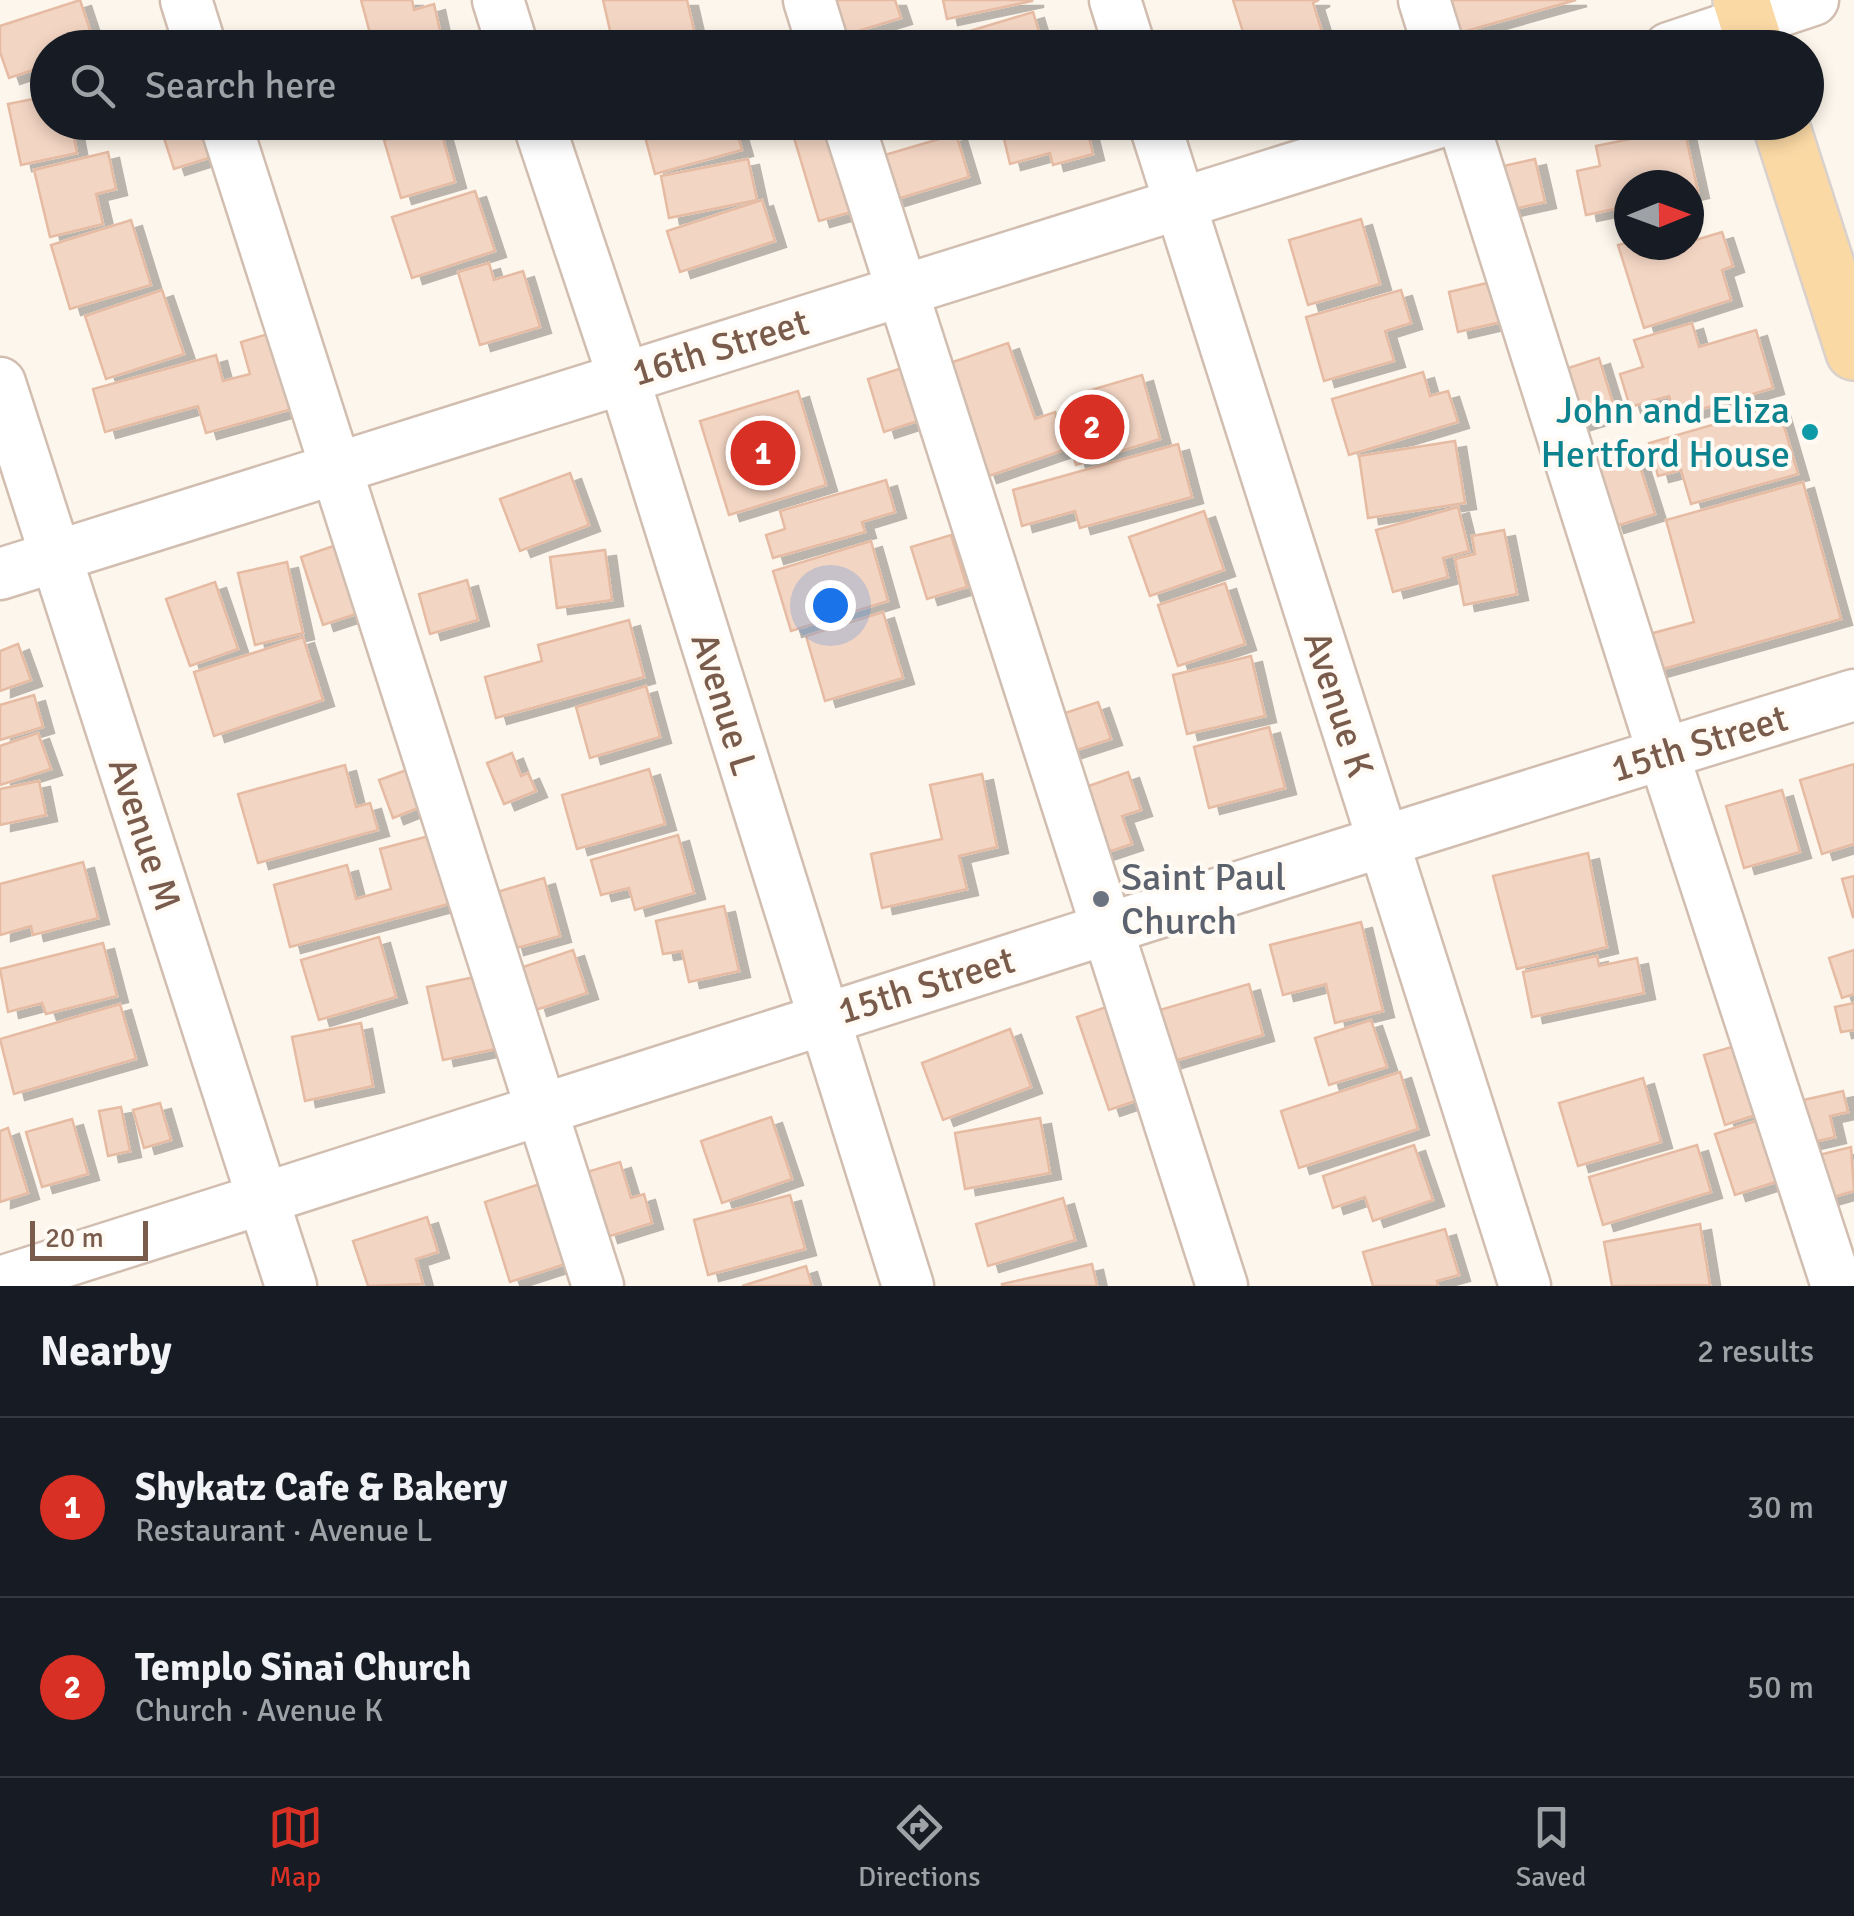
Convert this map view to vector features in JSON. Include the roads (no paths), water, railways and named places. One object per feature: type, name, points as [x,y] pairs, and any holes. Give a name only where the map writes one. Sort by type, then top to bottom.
[{"type":"main road","points":[[1786,140],[1854,352]]},
{"type":"street","points":[[186,0],[195,30]]},
{"type":"street","points":[[498,0],[508,30]]},
{"type":"street","points":[[809,0],[818,30]]},
{"type":"street","points":[[1115,0],[1124,30]]},
{"type":"street","points":[[1424,0],[1433,30]]},
{"type":"street","points":[[1748,23],[1813,0]]},
{"type":"street","points":[[232,140],[598,1286]]},
{"type":"street","name":"Avenue L","points":[[544,140],[623,376],[908,1286]]},
{"type":"street","points":[[854,140],[1222,1286]]},
{"type":"street","name":"Avenue K","points":[[1160,140],[1525,1286]]},
{"type":"street","name":"16th Street","points":[[0,574],[1382,140]]},
{"type":"street","points":[[1469,140],[1837,1286]]},
{"type":"street","name":"Avenue M","points":[[0,383],[291,1286]]},
{"type":"street","name":"15th Street","points":[[0,1282],[540,1112],[822,1017],[1854,694]]},
{"type":"place","name":"Templo Sinai Church","points":[[1092,427]]},
{"type":"place","name":"John and Eliza Hertford House","points":[[1810,432]]},
{"type":"place","name":"Shykatz Cafe & Bakery","points":[[763,453]]},
{"type":"place","name":"Saint Paul Church","points":[[1101,899]]}]
